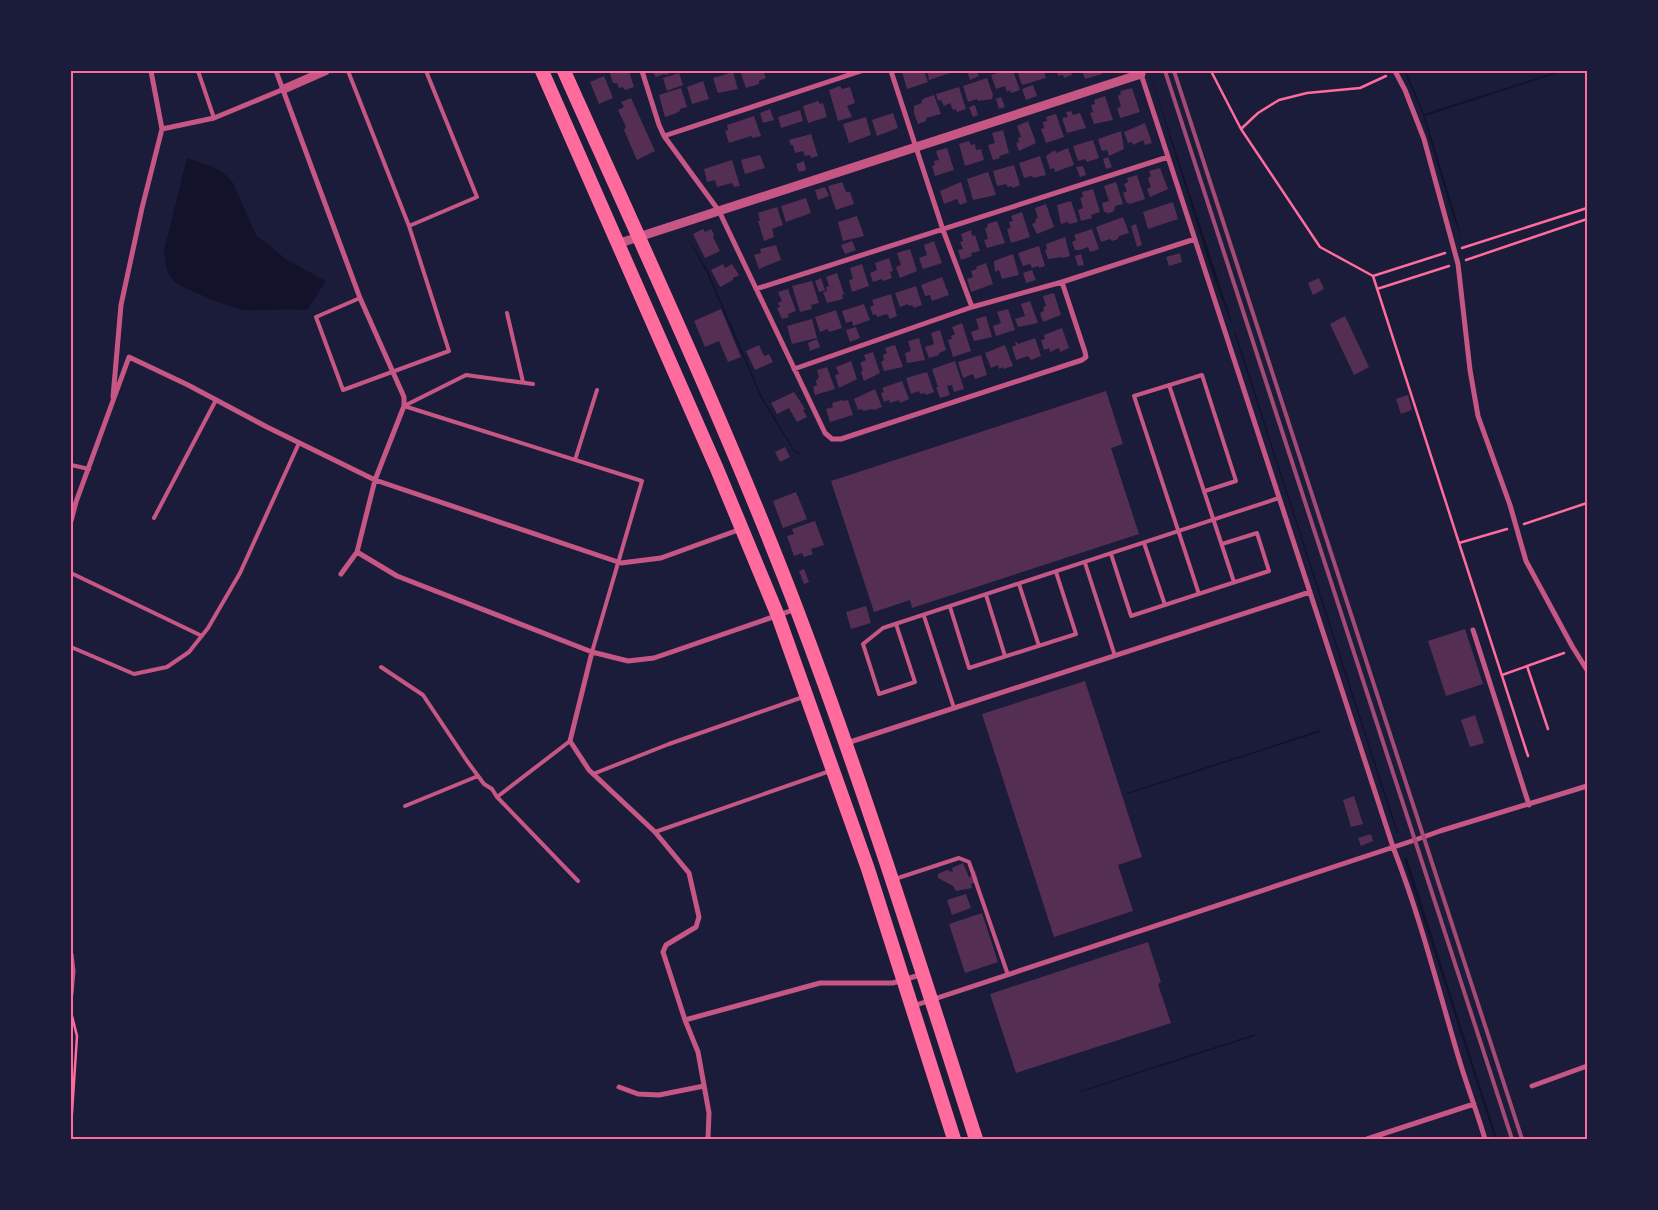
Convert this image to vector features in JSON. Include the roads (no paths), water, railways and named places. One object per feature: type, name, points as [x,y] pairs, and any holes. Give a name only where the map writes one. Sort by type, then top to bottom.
[{"type":"highway","points":[[542,71],[742,529],[778,616],[834,770],[905,981],[954,1139]]},
{"type":"highway","points":[[564,71],[736,459],[796,608],[846,743],[893,879],[976,1139]]},
{"type":"street","points":[[112,404],[121,305],[142,208],[162,129],[151,71]]},
{"type":"street","points":[[276,71],[360,298],[404,397],[404,406],[374,480],[357,552],[341,574]]},
{"type":"street","points":[[162,129],[214,118],[325,71]]},
{"type":"street","points":[[642,71],[658,125],[719,211],[825,433],[832,439],[836,440],[879,427],[1082,360],[1086,357],[1086,352],[1062,282]]},
{"type":"street","points":[[664,136],[861,71]]},
{"type":"street","points":[[891,71],[942,230],[972,307]]},
{"type":"street","points":[[1395,71],[1408,97],[1424,139],[1446,215],[1457,263],[1475,402],[1510,505],[1515,527],[1526,561],[1573,649],[1587,670]]},
{"type":"street","points":[[617,244],[1140,73],[1393,847],[1406,879],[1486,1139]]},
{"type":"street","points":[[756,289],[1168,157]]},
{"type":"street","points":[[794,369],[972,307],[1062,282],[1195,239]]},
{"type":"street","points":[[71,520],[129,357],[374,480],[621,563],[660,558],[742,529]]},
{"type":"street","points":[[357,552],[397,576],[592,652],[628,661],[654,658],[778,616],[796,608]]},
{"type":"street","points":[[846,743],[1310,592]]},
{"type":"street","points":[[1474,630],[1529,805]]},
{"type":"street","points":[[592,652],[570,741],[589,770],[655,832],[688,872],[699,917],[696,927],[666,945],[662,952],[698,1052],[709,1113],[708,1139]]},
{"type":"street","points":[[913,1006],[1440,831],[1587,786]]},
{"type":"street","points":[[71,954],[74,971],[71,994]]},
{"type":"street","points":[[685,1020],[820,983],[893,984],[924,974]]},
{"type":"street","points":[[1532,1086],[1587,1066]]},
{"type":"street","points":[[619,1087],[638,1094],[660,1095],[704,1086]]},
{"type":"street","points":[[1368,1139],[1474,1104]]},
{"type":"lane","points":[[198,71],[214,118]]},
{"type":"lane","points":[[348,71],[410,226],[449,351],[343,390],[316,317],[360,298]]},
{"type":"lane","points":[[410,226],[477,196],[426,71]]},
{"type":"lane","points":[[507,312],[523,382]]},
{"type":"lane","points":[[1199,594],[1134,396],[1202,374],[1236,481],[1205,492]]},
{"type":"lane","points":[[404,406],[466,375],[533,384]]},
{"type":"lane","points":[[1169,385],[1234,582]]},
{"type":"lane","points":[[575,460],[597,390]]},
{"type":"lane","points":[[154,518],[216,400]]},
{"type":"lane","points":[[404,406],[642,482],[592,652]]},
{"type":"lane","points":[[71,647],[134,674],[167,667],[189,652],[208,628],[240,573],[299,443]]},
{"type":"lane","points":[[71,465],[89,469]]},
{"type":"lane","points":[[896,624],[915,682],[880,694],[863,644],[883,628],[1279,498]]},
{"type":"lane","points":[[1111,554],[1131,616],[1270,571],[1257,533],[1222,544]]},
{"type":"lane","points":[[1144,543],[1165,605]]},
{"type":"lane","points":[[1084,562],[1115,656]]},
{"type":"lane","points":[[950,607],[968,668],[1076,634],[1056,572]]},
{"type":"lane","points":[[71,573],[202,636]]},
{"type":"lane","points":[[1019,584],[1039,646]]},
{"type":"lane","points":[[986,595],[1005,656]]},
{"type":"lane","points":[[924,616],[954,708]]},
{"type":"lane","points":[[381,667],[423,695],[484,784],[492,789],[497,797],[578,881]]},
{"type":"lane","points":[[594,774],[807,695]]},
{"type":"lane","points":[[497,797],[570,741]]},
{"type":"lane","points":[[655,832],[834,770]]},
{"type":"lane","points":[[405,806],[478,776]]},
{"type":"lane","points":[[893,879],[958,858],[969,862],[1008,975]]},
{"type":"railway","points":[[1165,71],[1512,1139]]},
{"type":"railway","points":[[1174,71],[1522,1139]]}]
